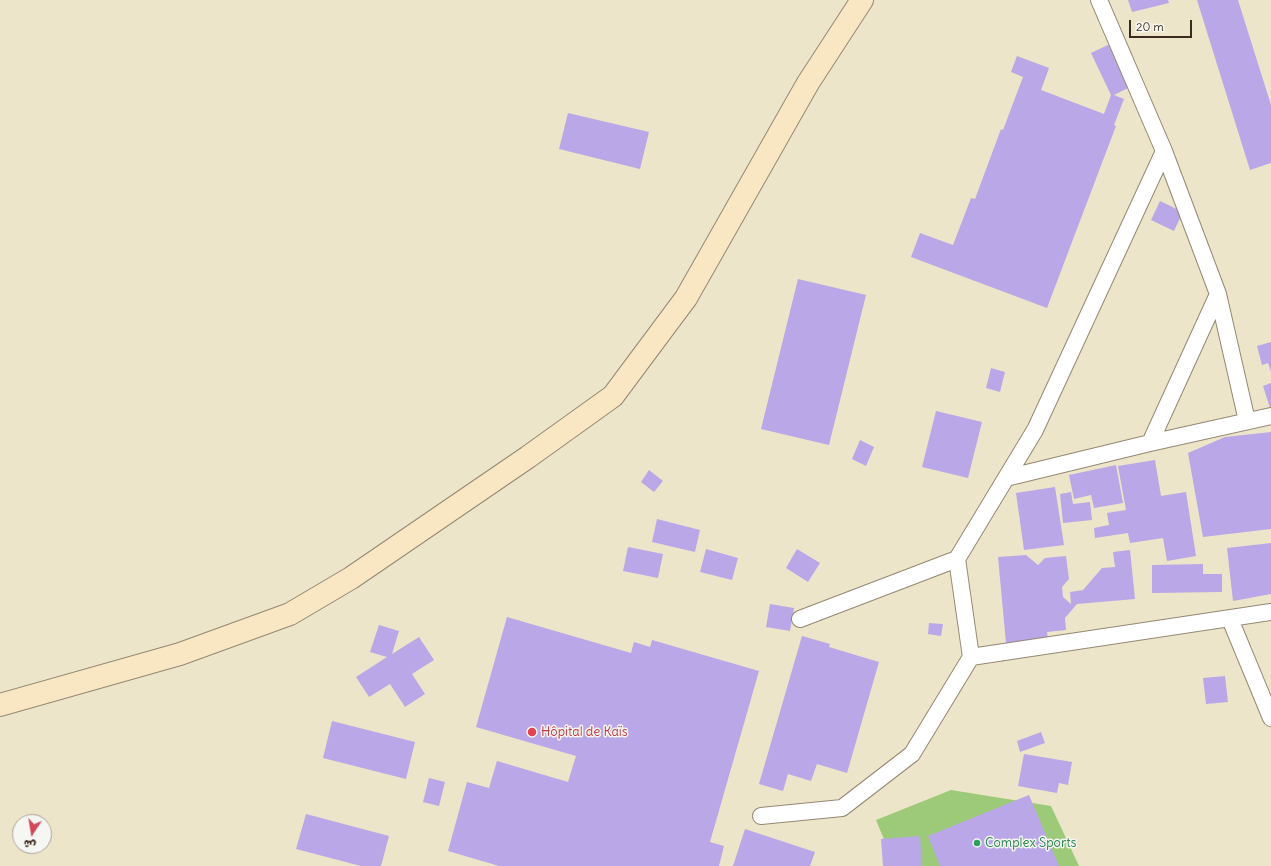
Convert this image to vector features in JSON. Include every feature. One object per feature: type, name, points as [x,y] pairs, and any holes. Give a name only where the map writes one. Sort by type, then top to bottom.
[{"type":"street","points":[[0,705],[180,654],[290,614],[351,578],[528,457],[613,396],[686,298],[808,83],[862,0]]},
{"type":"street","points":[[1098,0],[1164,151],[1218,294],[1247,421]]},
{"type":"street","points":[[800,619],[957,559],[1035,430],[1164,151]]},
{"type":"street","points":[[1150,442],[1218,294]]},
{"type":"street","points":[[1006,478],[1150,442],[1271,416]]},
{"type":"street","points":[[761,816],[842,808],[912,754],[972,657],[957,559]]},
{"type":"street","points":[[972,657],[1271,612]]},
{"type":"street","points":[[1230,619],[1271,718]]},
{"type":"green space","name":"Complex Sports","points":[[951,790],[1051,806],[1079,866],[895,866],[876,820]]},
{"type":"building","points":[[1128,0],[1168,0],[1169,3],[1132,12]]},
{"type":"building","points":[[1197,0],[1238,0],[1271,105],[1271,163],[1250,170]]},
{"type":"building","points":[[1110,44],[1130,87],[1114,95],[1124,99],[1114,125],[1116,126],[1047,308],[911,257],[920,233],[953,245],[971,198],[975,199],[1001,129],[1003,130],[1023,77],[1011,72],[1017,56],[1049,68],[1041,90],[1104,114],[1111,95],[1091,53]]},
{"type":"building","points":[[568,113],[649,132],[640,169],[559,149]]},
{"type":"building","points":[[1160,201],[1183,212],[1174,231],[1151,220]]},
{"type":"building","points":[[798,279],[866,295],[829,445],[761,429]]},
{"type":"building","points":[[1271,342],[1271,372],[1268,363],[1262,365],[1257,346]]},
{"type":"building","points":[[991,368],[1005,372],[1000,392],[986,388]]},
{"type":"building","points":[[1271,383],[1271,411],[1263,386]]},
{"type":"building","points":[[936,411],[982,422],[968,478],[922,467]]},
{"type":"building","points":[[1271,432],[1271,529],[1203,537],[1188,453],[1225,437]]},
{"type":"building","points":[[860,440],[874,447],[866,466],[852,459]]},
{"type":"building","points":[[1155,460],[1161,496],[1186,492],[1196,556],[1167,561],[1163,538],[1130,543],[1128,533],[1095,538],[1094,528],[1109,525],[1107,513],[1126,510],[1118,466]]},
{"type":"building","points":[[1116,465],[1123,503],[1094,508],[1091,495],[1074,499],[1069,475]]},
{"type":"building","points":[[649,470],[663,481],[654,492],[641,482]]},
{"type":"building","points":[[1055,487],[1064,545],[1024,550],[1016,493]]},
{"type":"building","points":[[1071,492],[1073,504],[1090,502],[1092,520],[1063,523],[1060,494]]},
{"type":"building","points":[[657,519],[700,530],[695,552],[652,542]]},
{"type":"building","points":[[1271,543],[1271,594],[1233,601],[1227,548]]},
{"type":"building","points":[[628,547],[663,554],[658,578],[623,571]]},
{"type":"building","points":[[706,549],[738,558],[732,580],[700,572]]},
{"type":"building","points":[[797,549],[820,563],[808,582],[786,568]]},
{"type":"building","points":[[1130,550],[1135,599],[1077,604],[1065,618],[1066,630],[1047,632],[1048,639],[1006,643],[998,557],[1026,555],[1038,565],[1045,558],[1066,556],[1069,579],[1062,587],[1063,597],[1071,604],[1070,592],[1083,590],[1102,568],[1115,567],[1113,552]]},
{"type":"building","points":[[1203,564],[1203,574],[1222,574],[1222,592],[1152,593],[1152,565]]},
{"type":"building","points":[[770,604],[794,608],[790,631],[766,627]]},
{"type":"building","points":[[507,617],[631,653],[634,642],[650,647],[652,640],[759,671],[710,842],[724,846],[719,866],[499,866],[448,851],[467,782],[489,788],[497,761],[568,782],[576,756],[476,727]]},
{"type":"building","points":[[929,623],[943,624],[941,636],[928,634]]},
{"type":"building","points":[[379,625],[399,631],[392,654],[419,637],[434,660],[412,674],[425,694],[405,707],[390,684],[369,697],[356,677],[387,657],[370,652]]},
{"type":"building","points":[[802,636],[830,644],[829,647],[879,662],[847,773],[817,764],[811,781],[788,774],[783,791],[759,784]]},
{"type":"building","points":[[1225,676],[1228,702],[1206,704],[1203,678]]},
{"type":"building","points":[[332,721],[415,742],[406,779],[323,758]]},
{"type":"building","points":[[1041,732],[1045,743],[1020,752],[1017,741]]},
{"type":"building","points":[[1024,754],[1072,762],[1068,785],[1059,783],[1057,793],[1018,786]]},
{"type":"building","points":[[429,778],[445,782],[439,806],[423,802]]},
{"type":"building","points":[[1029,795],[1059,866],[940,866],[928,836]]},
{"type":"building","points":[[306,814],[389,836],[381,866],[361,866],[296,849]]},
{"type":"building","points":[[745,829],[815,852],[810,866],[733,866]]},
{"type":"building","points":[[920,836],[922,866],[883,866],[881,839]]},
{"type":"place","name":"Hôpital de Kaïs","points":[[532,732]]},
{"type":"place","name":"Complex Sports","points":[[977,843]]}]
